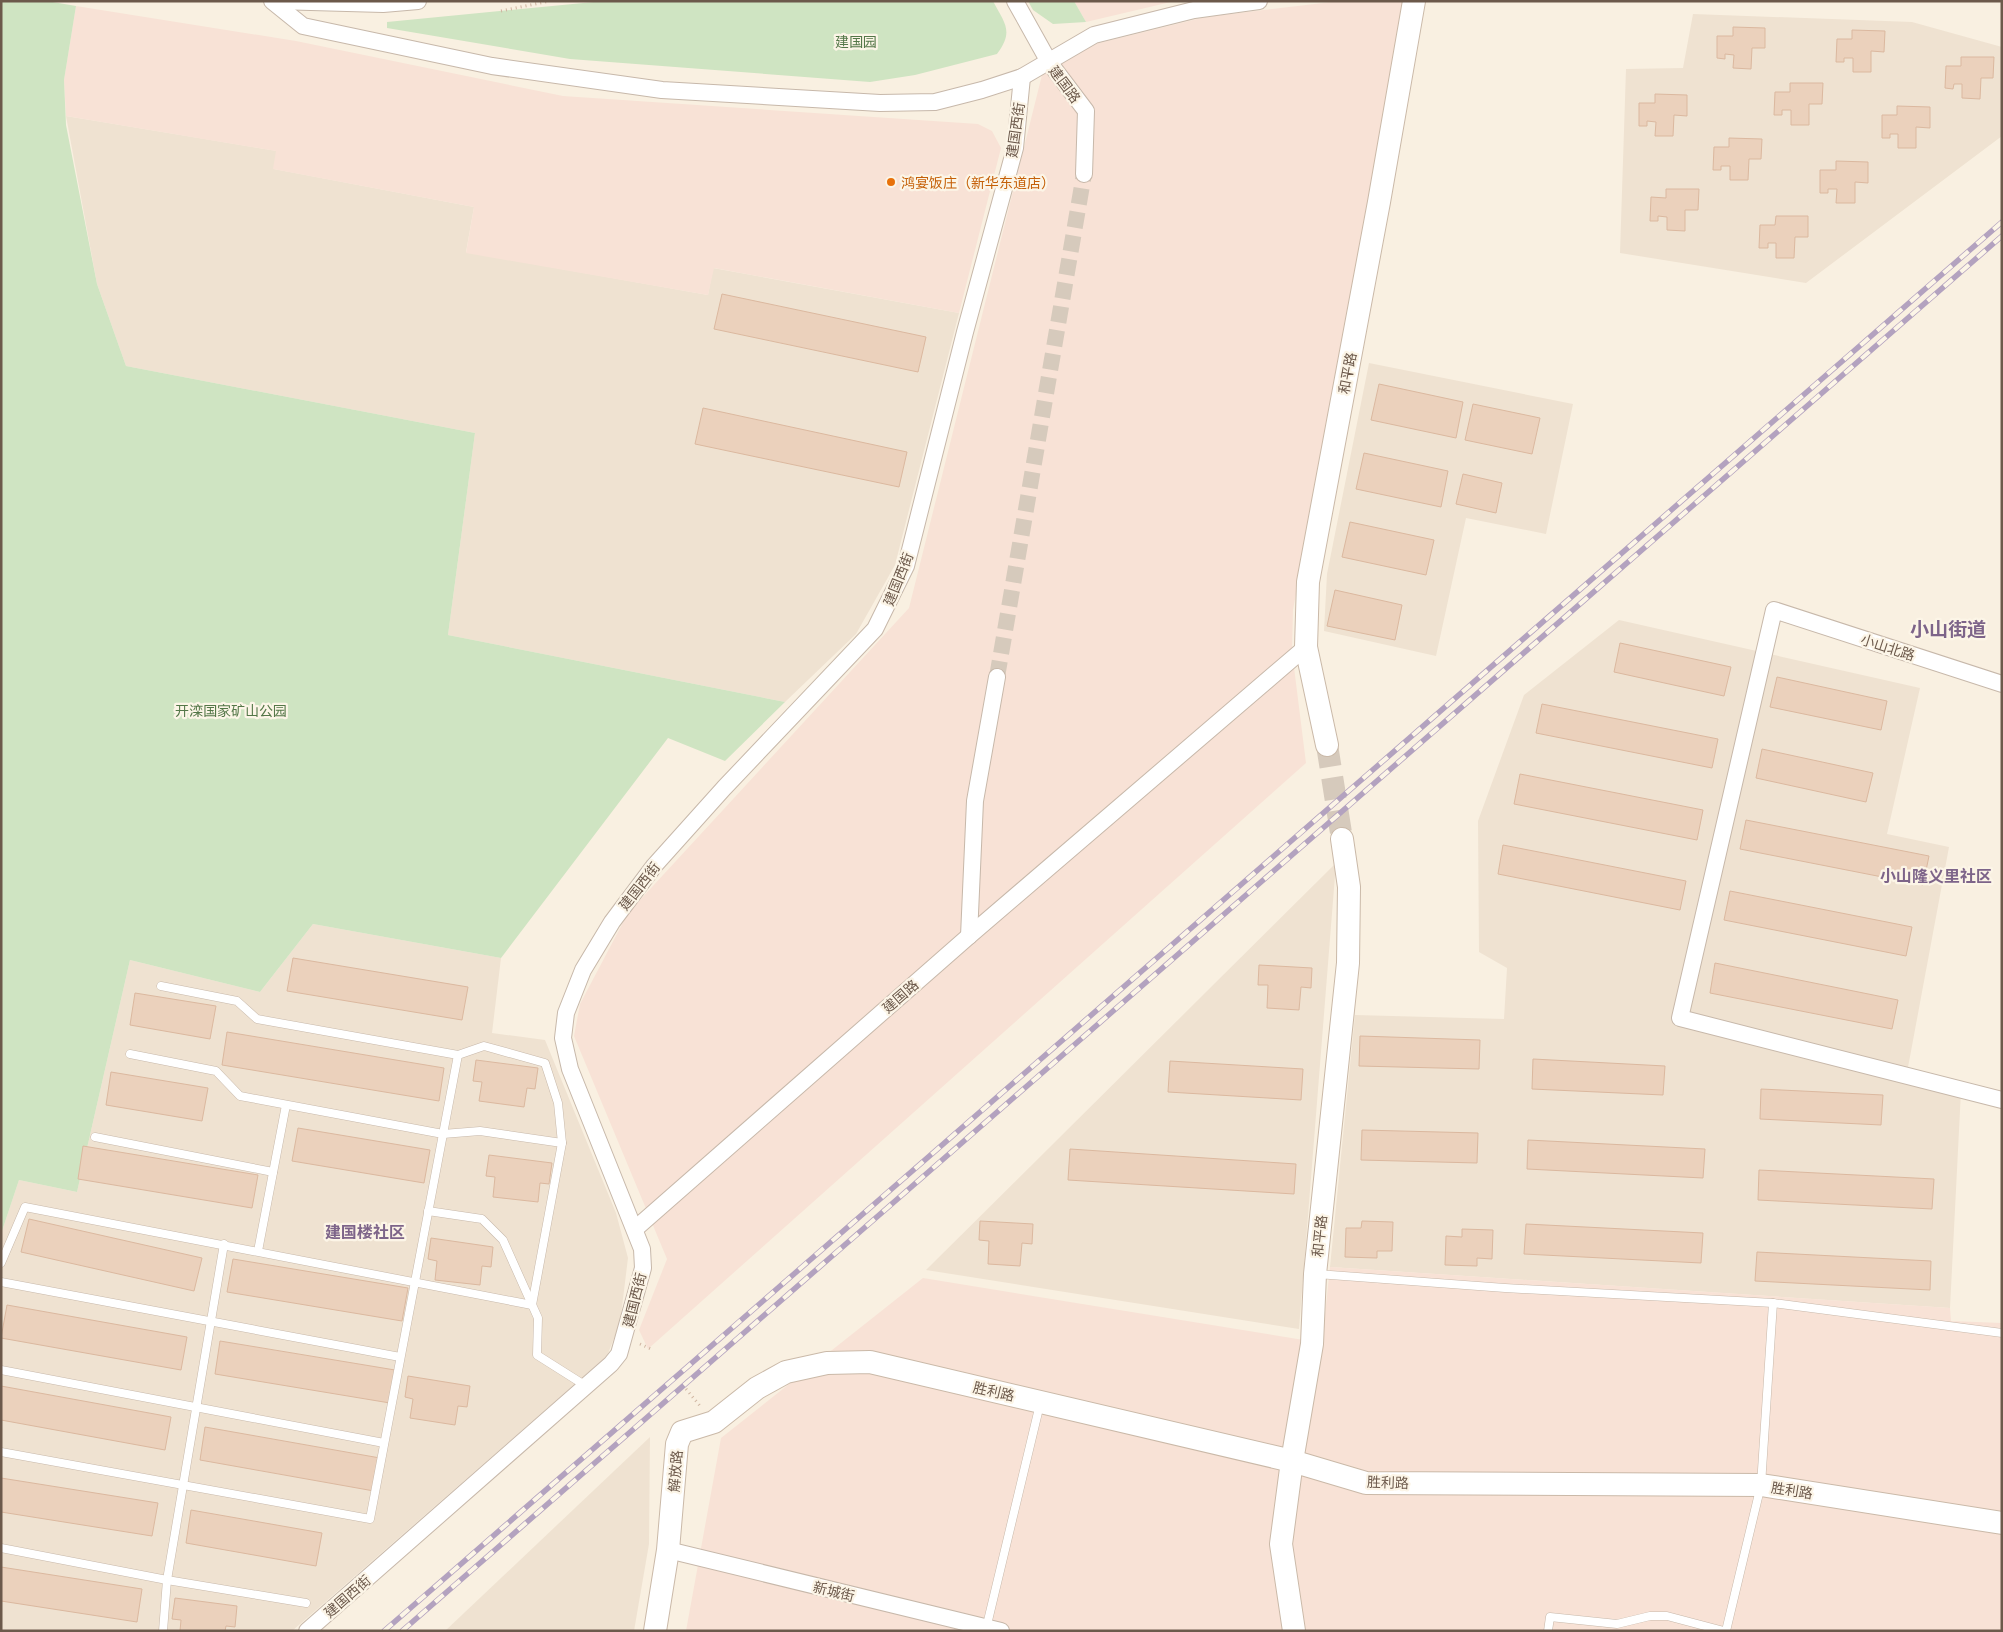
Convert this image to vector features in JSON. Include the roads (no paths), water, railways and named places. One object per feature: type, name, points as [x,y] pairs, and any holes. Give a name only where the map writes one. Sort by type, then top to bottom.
[{"type":"street","points":[[274,1],[383,4],[418,1]]},
{"type":"street","points":[[274,1],[303,26],[492,66],[662,90],[880,103],[935,102],[982,90],[1022,77],[1094,35],[1194,10],[1259,1]]},
{"type":"street","name":"建国路","points":[[1015,1],[1049,62],[1086,111],[1084,174]]},
{"type":"street","name":"和平路","points":[[1327,745],[1306,647],[1308,582],[1379,202],[1414,1]]},
{"type":"street","name":"建国西街","points":[[308,1631],[612,1364],[619,1354],[643,1268],[642,1249],[570,1069],[563,1038],[566,1013],[583,970],[612,922],[654,866],[724,788],[875,629],[891,597],[906,566],[965,332],[1015,148],[1022,77]]},
{"type":"street","name":"小山北路","points":[[2002,684],[1774,610],[1680,1018],[2002,1100]]},
{"type":"street","name":"建国路","points":[[635,1229],[968,936],[1306,647]]},
{"type":"street","points":[[968,936],[975,801],[997,677]]},
{"type":"street","name":"和平路","points":[[1294,1631],[1281,1544],[1292,1461],[1312,1344],[1315,1274],[1348,963],[1349,887],[1342,839]]},
{"type":"street","name":"胜利路","points":[[786,1372],[827,1363],[870,1362],[1292,1461],[1366,1483],[1761,1485],[2002,1523]]},
{"type":"street","name":"解放路","points":[[655,1631],[668,1550],[677,1444],[682,1432],[714,1422],[757,1388],[786,1372]]},
{"type":"street","name":"新城街","points":[[668,1550],[990,1630]]},
{"type":"lane","points":[[161,986],[237,1001],[257,1019],[458,1055],[484,1046],[545,1063],[558,1103],[562,1143],[532,1305]]},
{"type":"lane","points":[[130,1054],[216,1072],[240,1096],[443,1134],[480,1131],[562,1143]]},
{"type":"lane","points":[[1,1452],[370,1519],[458,1055]]},
{"type":"lane","points":[[258,1251],[286,1105]]},
{"type":"lane","points":[[96,1137],[273,1172]]},
{"type":"lane","points":[[1,1263],[25,1207],[532,1305]]},
{"type":"lane","points":[[428,1212],[482,1219],[503,1240],[538,1318],[537,1355],[586,1386]]},
{"type":"lane","points":[[163,1631],[167,1580],[224,1244]]},
{"type":"lane","points":[[1315,1274],[1505,1288],[1773,1303],[2002,1333]]},
{"type":"lane","points":[[1,1282],[400,1357]]},
{"type":"lane","points":[[1548,1631],[1550,1617],[1617,1624],[1650,1616],[1667,1616],[1725,1631],[1761,1485],[1773,1303]]},
{"type":"lane","points":[[1,1370],[384,1443]]},
{"type":"lane","points":[[990,1630],[1041,1402]]},
{"type":"lane","points":[[1,1548],[167,1580],[306,1603]]},
{"type":"tunnel","points":[[997,677],[1084,174]]},
{"type":"tunnel","points":[[1327,745],[1342,839]]},
{"type":"railway","points":[[384,1631],[2002,222]]},
{"type":"railway","points":[[402,1631],[2002,236]]},
{"type":"place","name":"鸿宴饭庄（新华东道店）","points":[[891,182]]},
{"type":"district","name":"小山街道","points":[[1948,628]]},
{"type":"district","name":"小山隆义里社区","points":[[1936,875]]},
{"type":"district","name":"建国楼社区","points":[[365,1231]]},
{"type":"park label","name":"建国园","points":[[856,41]]},
{"type":"park label","name":"开滦国家矿山公园","points":[[231,710]]}]
